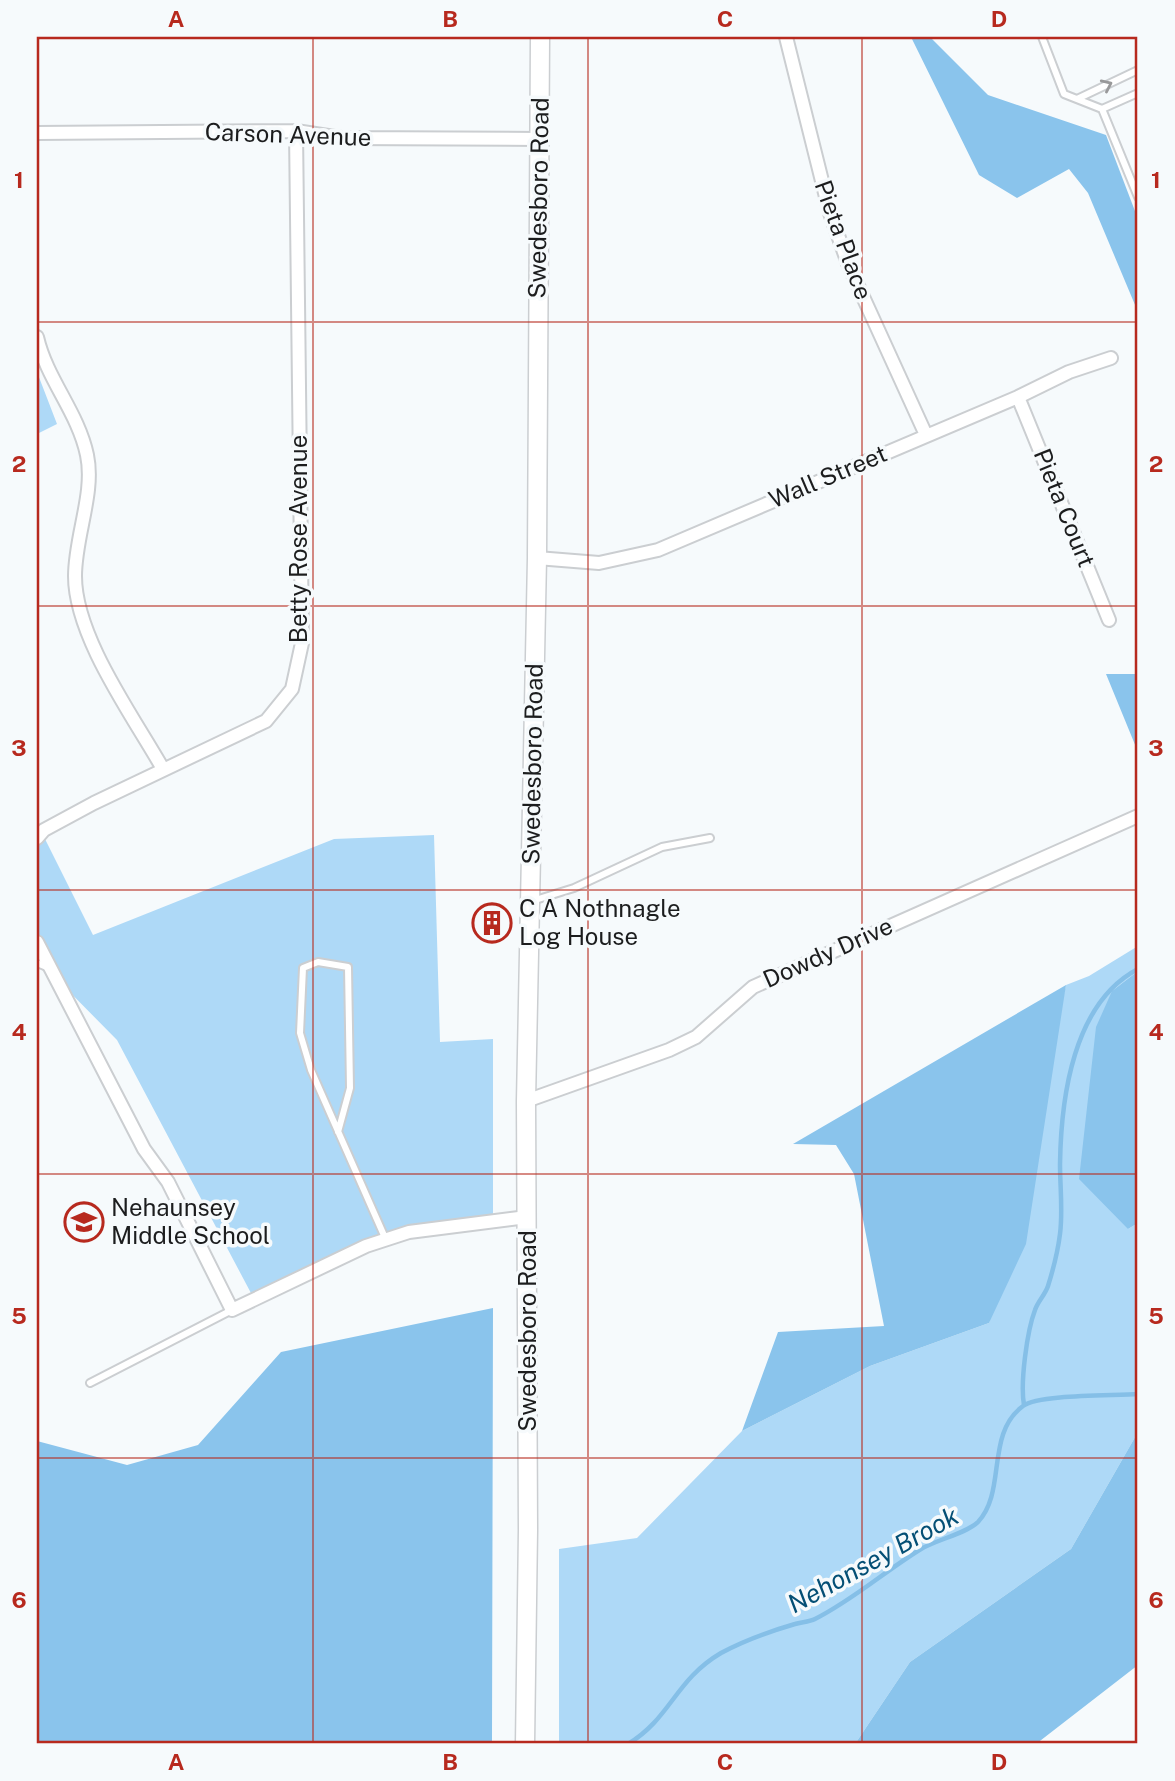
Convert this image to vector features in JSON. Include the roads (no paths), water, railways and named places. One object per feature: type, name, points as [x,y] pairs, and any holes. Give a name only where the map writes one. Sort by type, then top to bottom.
[{"type":"main road","name":"Swedesboro Road","points":[[525,1744],[528,1530],[526,1101],[537,558],[540,37]]},
{"type":"street","name":"Pieta Place","points":[[786,37],[830,213],[849,266],[926,435]]},
{"type":"street","name":"Carson Avenue","points":[[37,133],[296,131],[341,138],[539,139]]},
{"type":"street","name":"Betty Rose Avenue","points":[[37,838],[54,824],[266,721],[292,689],[302,643],[296,131]]},
{"type":"street","points":[[37,337],[49,372],[78,425],[87,454],[91,483],[82,512],[75,573],[80,617],[163,769]]},
{"type":"street","name":"Wall Street","points":[[537,558],[599,563],[658,550],[1018,397],[1069,372],[1111,358]]},
{"type":"street","name":"Pieta Court","points":[[1018,397],[1109,620]]},
{"type":"street","name":"Dowdy Drive","points":[[526,1101],[683,1044],[709,1028],[753,987],[1138,816]]},
{"type":"street","points":[[37,942],[144,1149],[168,1182],[232,1310],[366,1246],[409,1232],[527,1217]]},
{"type":"lane","points":[[1042,37],[1064,94],[1102,109],[1138,93]]},
{"type":"lane","points":[[1077,99],[1138,70]]},
{"type":"lane","points":[[1102,109],[1138,197]]},
{"type":"lane","points":[[530,902],[574,888],[662,847],[710,838]]},
{"type":"lane","points":[[338,1132],[350,1088],[348,967],[318,962],[303,968],[300,1033],[311,1070],[338,1132],[386,1240]]},
{"type":"lane","points":[[37,963],[51,969]]},
{"type":"lane","points":[[90,1383],[232,1310]]},
{"type":"waterway","points":[[1024,1405],[1024,1371],[1029,1331],[1036,1307],[1048,1286],[1059,1240],[1063,1110],[1075,1054],[1085,1028],[1099,1005],[1116,984],[1138,969]]},
{"type":"waterway","name":"Nehonsey Brook","points":[[628,1744],[654,1723],[693,1675],[721,1653],[767,1633],[815,1619],[921,1549],[967,1530],[978,1522],[992,1495],[1004,1432],[1011,1418],[1023,1406],[1060,1397],[1138,1394]]},
{"type":"place","name":"C A Nothnagle Log House","points":[[492,923]]},
{"type":"place","name":"Nehaunsey Middle School","points":[[84,1222]]}]
